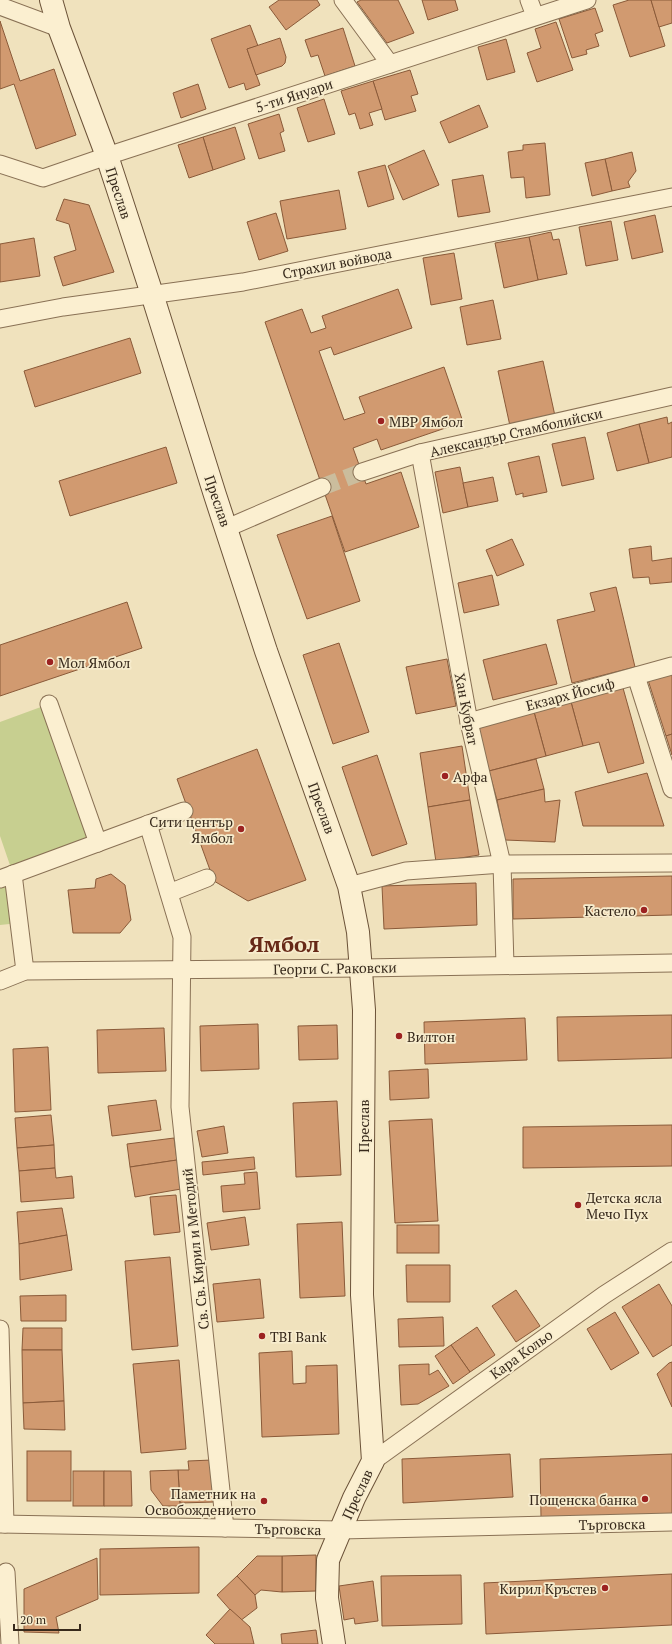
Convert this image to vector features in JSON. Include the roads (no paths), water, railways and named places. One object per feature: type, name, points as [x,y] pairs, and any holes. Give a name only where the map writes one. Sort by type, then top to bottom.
[{"type":"street","name":"Преслав","points":[[51,0],[106,156],[152,294],[266,651],[350,886],[358,932],[362,968],[364,1010],[362,1295],[373,1462],[328,1560],[327,1598],[334,1644]]},
{"type":"street","points":[[343,0],[390,64]]},
{"type":"street","points":[[529,0],[535,16]]},
{"type":"street","name":"5-ти Януари","points":[[0,164],[43,178],[106,156],[587,0]]},
{"type":"street","points":[[0,6],[60,28]]},
{"type":"street","name":"Страхил войвода","points":[[0,319],[63,307],[243,282],[672,197]]},
{"type":"street","name":"Александър Стамболийски","points":[[362,472],[420,454],[672,396]]},
{"type":"street","name":"Хан Кубрат","points":[[420,454],[469,722],[502,864],[505,965]]},
{"type":"street","points":[[227,528],[322,487]]},
{"type":"street","name":"Екзарх Йосиф","points":[[469,722],[672,666]]},
{"type":"street","points":[[636,676],[672,789]]},
{"type":"street","points":[[49,704],[98,843]]},
{"type":"street","points":[[25,972],[7,877],[184,811]]},
{"type":"street","name":"Св. Св. Кирил и Методий","points":[[148,824],[182,936],[180,1107],[225,1528]]},
{"type":"street","points":[[350,886],[406,871],[502,864],[672,863]]},
{"type":"street","points":[[169,892],[207,878]]},
{"type":"street","name":"Георги С. Раковски","points":[[0,981],[25,972],[672,963]]},
{"type":"street","name":"Кара Кольо","points":[[373,1462],[604,1294],[672,1251]]},
{"type":"street","points":[[0,1329],[3,1524]]},
{"type":"street","name":"Търговска","points":[[3,1524],[341,1530],[672,1522]]},
{"type":"street","points":[[6,1572],[10,1644]]},
{"type":"tunnel","points":[[322,487],[362,472]]},
{"type":"place","name":"МВР Ямбол","points":[[381,421]]},
{"type":"place","name":"Мол Ямбол","points":[[50,662]]},
{"type":"place","name":"Арфа","points":[[445,776]]},
{"type":"place","name":"Сити център Ямбол","points":[[241,829]]},
{"type":"place","name":"Кастело","points":[[644,910]]},
{"type":"place","name":"Вилтон","points":[[399,1036]]},
{"type":"place","name":"Детска ясла Мечо Пух","points":[[578,1205]]},
{"type":"place","name":"TBI Bank","points":[[262,1336]]},
{"type":"place","name":"Пощенска банка","points":[[645,1499]]},
{"type":"place","name":"Паметник на Освобождението","points":[[264,1501]]},
{"type":"place","name":"Кирил Кръстев","points":[[605,1588]]},
{"type":"district","name":"Ямбол","points":[[284,943]]}]
